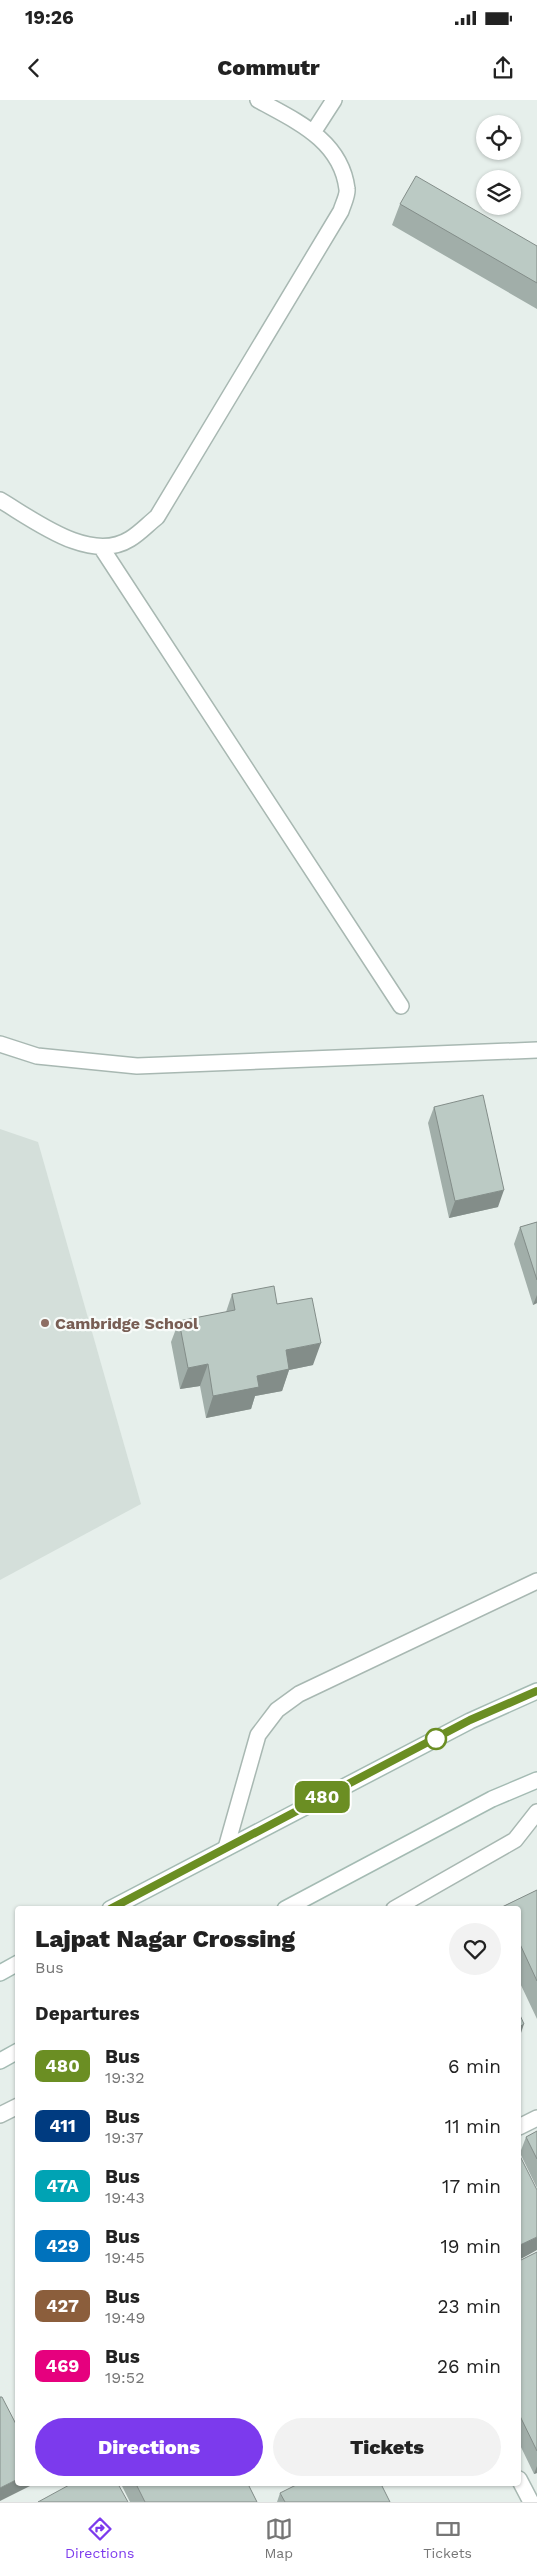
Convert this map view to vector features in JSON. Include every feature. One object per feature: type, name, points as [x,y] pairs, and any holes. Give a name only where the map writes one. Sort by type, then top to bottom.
[{"type":"street","points":[[0,500],[66,539],[101,547],[129,540],[157,517],[341,211],[347,190],[337,157],[314,131],[258,100]]},
{"type":"street","points":[[314,131],[334,100]]},
{"type":"street","points":[[101,547],[401,1006]]},
{"type":"street","points":[[0,1044],[37,1056],[137,1066],[537,1050]]},
{"type":"street","points":[[226,1848],[258,1735],[278,1710],[299,1694],[537,1581]]},
{"type":"street","points":[[116,1906],[470,1720],[537,1691]]},
{"type":"street","points":[[291,1906],[492,1799],[537,1780]]},
{"type":"street","points":[[399,1906],[515,1840],[537,1812]]},
{"type":"street","points":[[0,1973],[15,1965]]},
{"type":"street","points":[[0,2061],[15,2053]]},
{"type":"street","points":[[0,2116],[15,2108]]},
{"type":"street","points":[[521,2126],[537,2118]]},
{"type":"street","points":[[521,2483],[531,2502]]},
{"type":"shaded area","name":"Cambridge School","points":[[0,1129],[38,1142],[141,1504],[0,1580]]},
{"type":"building","points":[[416,176],[476,211],[476,215],[483,215],[537,246],[537,283],[400,204]]},
{"type":"building","points":[[483,1095],[504,1190],[455,1201],[434,1107]]},
{"type":"building","points":[[537,1222],[537,1280],[520,1227]]},
{"type":"building","points":[[274,1286],[277,1304],[312,1298],[321,1343],[286,1350],[289,1369],[257,1376],[259,1387],[213,1396],[208,1364],[188,1368],[179,1321],[235,1310],[232,1294]]},
{"type":"building","points":[[537,1890],[537,1981],[521,1946],[521,1906],[504,1906]]},
{"type":"building","points":[[537,2131],[537,2159],[526,2137]]},
{"type":"building","points":[[521,2158],[537,2190],[537,2237],[521,2245]]},
{"type":"building","points":[[537,2252],[537,2451],[521,2418],[521,2260]]},
{"type":"building","points":[[0,2397],[2,2397],[15,2422],[15,2480],[0,2488]]},
{"type":"building","points":[[67,2486],[119,2486],[128,2502],[38,2502]]},
{"type":"building","points":[[137,2486],[249,2486],[257,2502],[145,2502]]},
{"type":"building","points":[[294,2486],[382,2486],[390,2502],[285,2502],[280,2493]]},
{"type":"bus line","name":"480","points":[[115,1906],[470,1720],[537,1691]]},
{"type":"place","name":"Cambridge School","points":[[45,1323]]}]
